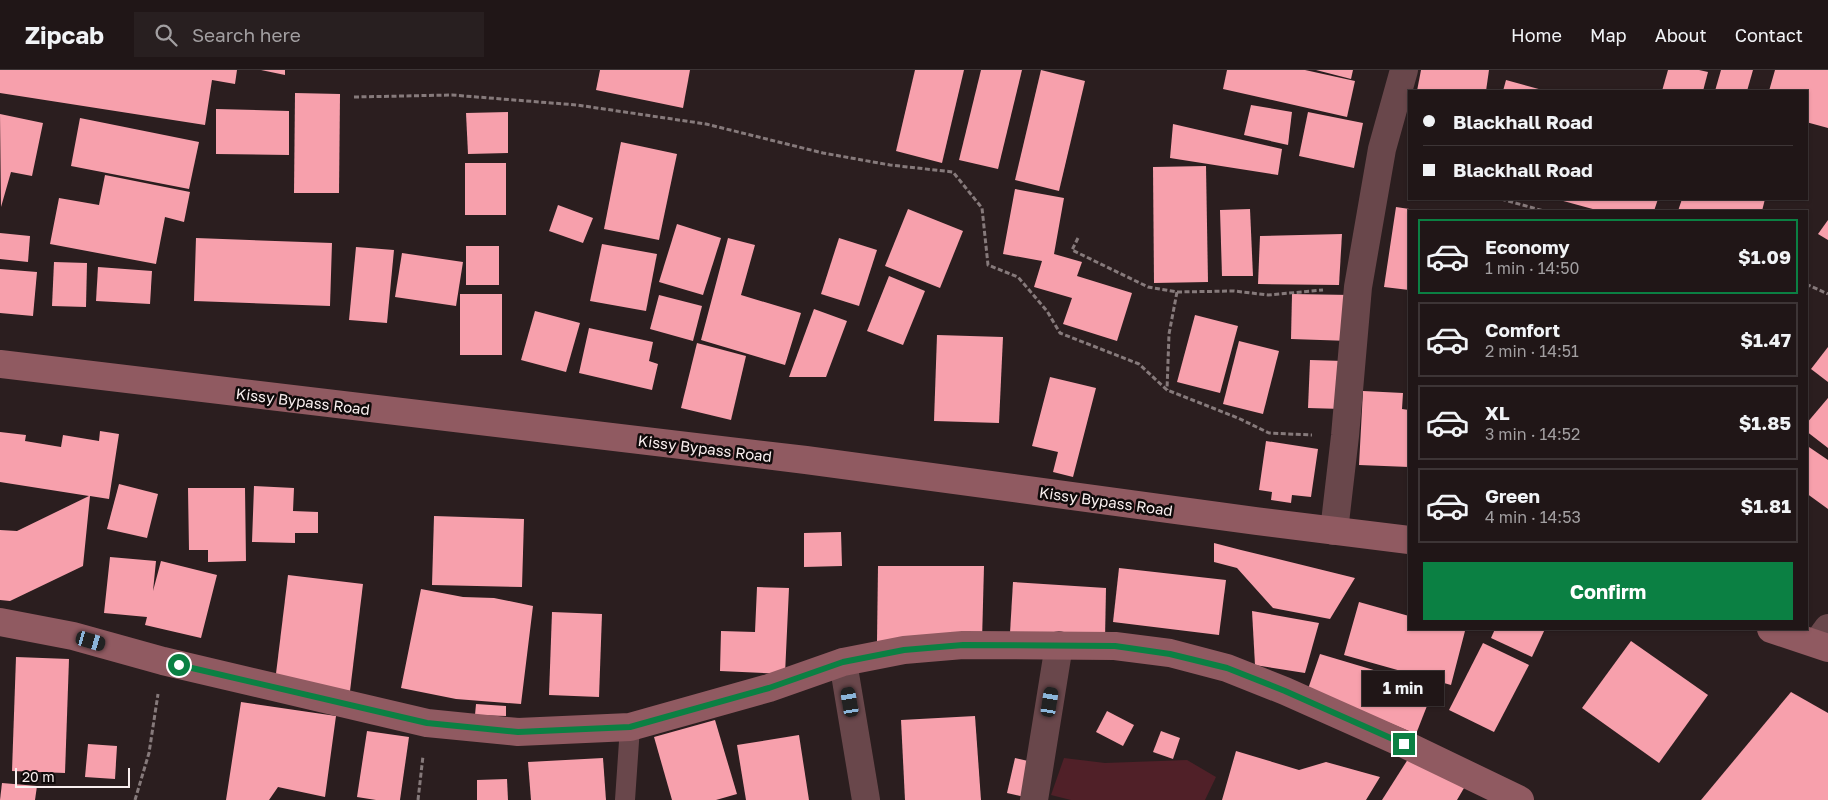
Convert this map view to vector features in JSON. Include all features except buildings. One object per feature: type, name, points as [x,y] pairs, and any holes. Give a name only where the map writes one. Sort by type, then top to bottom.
[{"type":"street","points":[[1334,531],[1345,436],[1358,287],[1382,149],[1404,70]]},
{"type":"street","name":"Kissy Bypass Road","points":[[0,364],[806,460],[1408,540]]},
{"type":"street","points":[[0,622],[73,636],[162,661],[427,723],[518,732],[630,727],[769,688],[843,662],[904,650],[953,645],[1115,646],[1170,654],[1227,668],[1285,691],[1404,744],[1520,800]]},
{"type":"street","points":[[1776,630],[1824,640]]},
{"type":"street","points":[[1034,800],[1059,645]]},
{"type":"street","points":[[843,662],[866,800]]},
{"type":"lane","points":[[625,800],[630,727]]},
{"type":"path","points":[[354,97],[452,95],[577,105],[706,124],[823,153],[881,164],[952,172],[982,208],[988,265],[1018,277],[1047,311],[1060,333],[1139,364],[1167,390],[1238,418],[1269,434],[1345,436]]},
{"type":"path","points":[[1505,200],[1540,210]]},
{"type":"path","points":[[1078,238],[1072,250],[1148,287],[1177,292],[1234,291],[1268,295],[1358,287]]},
{"type":"path","points":[[1808,285],[1828,294]]},
{"type":"path","points":[[1167,390],[1169,334],[1177,292]]},
{"type":"path","points":[[135,800],[149,753],[162,661]]},
{"type":"path","points":[[418,800],[427,723]]},
{"type":"shaded area","points":[[1064,758],[1105,763],[1187,760],[1216,777],[1205,800],[1071,800],[1051,795]]},
{"type":"route","points":[[179,665],[427,723],[518,732],[630,727],[769,688],[843,662],[904,650],[963,645],[1115,646],[1170,654],[1227,668],[1285,691],[1404,744]]}]
